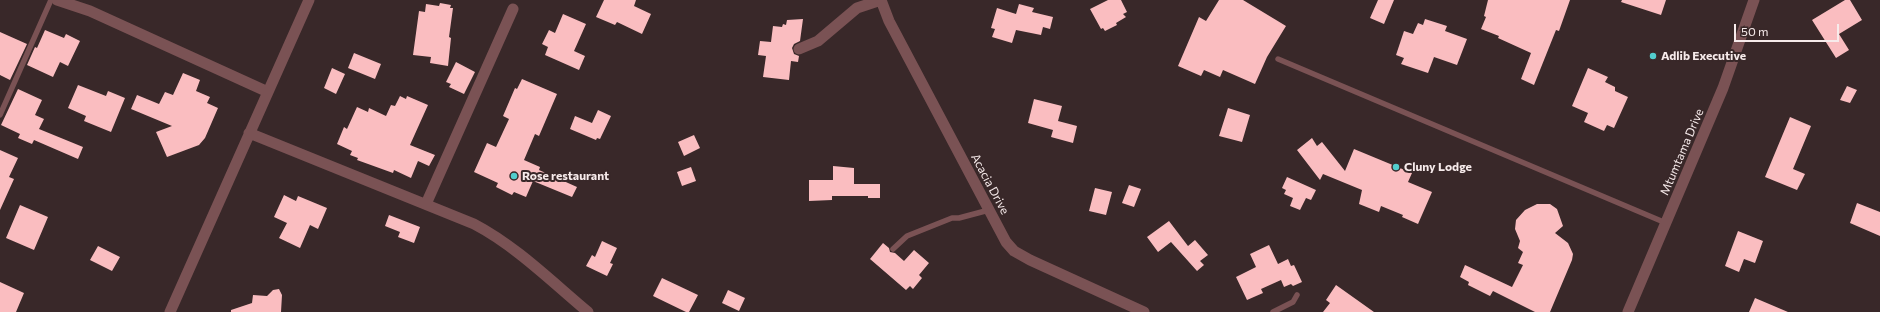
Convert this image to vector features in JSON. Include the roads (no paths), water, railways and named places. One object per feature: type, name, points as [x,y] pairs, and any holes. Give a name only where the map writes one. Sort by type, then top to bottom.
[{"type":"street","points":[[58,0],[90,11],[268,92]]},
{"type":"street","points":[[170,312],[309,0]]},
{"type":"street","points":[[799,49],[818,42],[857,8],[881,0]]},
{"type":"street","name":"Acacia Drive","points":[[881,0],[889,21],[1006,242],[1014,251],[1030,260],[1144,312]]},
{"type":"street","name":"Mtumtama Drive","points":[[1628,312],[1723,88],[1754,0]]},
{"type":"street","points":[[426,204],[513,9]]},
{"type":"street","points":[[249,132],[426,204],[492,233],[588,312]]},
{"type":"lane","points":[[0,115],[51,0]]},
{"type":"lane","points":[[1278,59],[1666,224]]},
{"type":"lane","points":[[893,249],[907,236],[952,218],[959,218],[989,210]]},
{"type":"lane","points":[[1273,312],[1293,302],[1297,296]]},
{"type":"place","name":"Adlib Executive","points":[[1653,56]]},
{"type":"place","name":"Cluny Lodge","points":[[1396,167]]},
{"type":"place","name":"Rose restaurant","points":[[514,176]]}]
